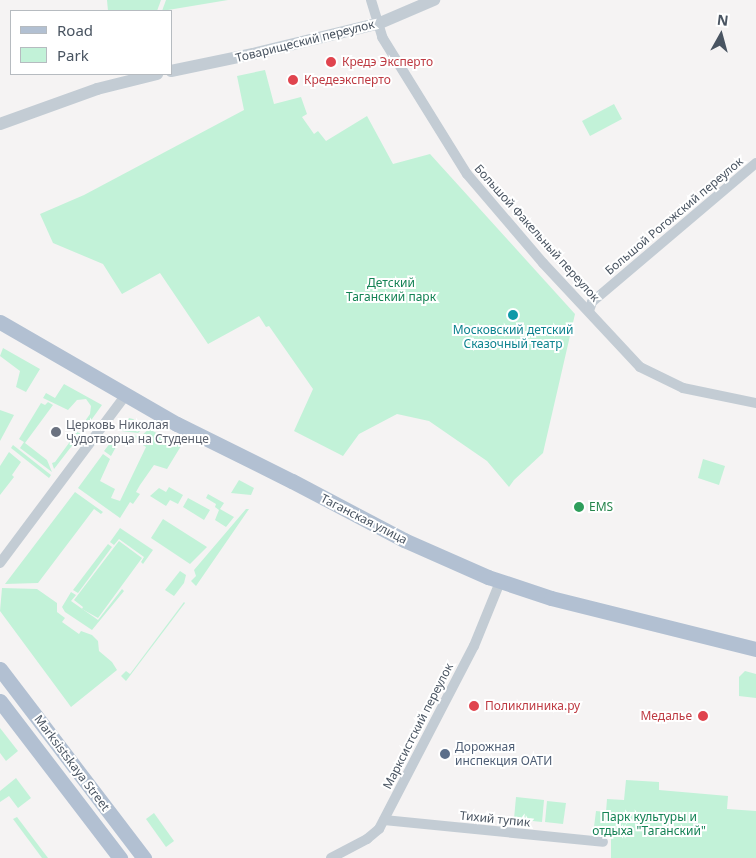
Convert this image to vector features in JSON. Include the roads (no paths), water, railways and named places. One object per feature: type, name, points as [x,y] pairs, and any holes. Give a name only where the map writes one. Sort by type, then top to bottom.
[{"type":"main road","name":"Таганская улица","points":[[0,322],[125,396],[404,540],[500,582],[551,598],[756,649]]},
{"type":"main road","name":"Marksistskaya Street","points":[[0,669],[144,858]]},
{"type":"main road","name":"Marksistskaya Street","points":[[0,701],[120,858]]},
{"type":"street","name":"Большой Факельный переулок","points":[[370,0],[380,23],[382,37],[467,174],[543,262],[640,367],[683,388],[756,404]]},
{"type":"street","name":"Товарищеский переулок","points":[[172,71],[253,54],[380,23],[434,0]]},
{"type":"street","points":[[0,124],[97,89],[153,75]]},
{"type":"street","name":"Большой Рогожский переулок","points":[[589,311],[592,302],[756,163]]},
{"type":"street","points":[[0,563],[125,396]]},
{"type":"street","name":"Марксистский переулок","points":[[330,858],[367,839],[379,829],[474,646],[500,582]]},
{"type":"street","name":"Тихий тупик","points":[[384,820],[603,842]]},
{"type":"place","name":"Кредэ Эксперто","points":[[331,62]]},
{"type":"place","name":"Кредеэксперто","points":[[293,80]]},
{"type":"place","name":"Московский детский Сказочный театр","points":[[513,315]]},
{"type":"place","name":"Церковь Николая Чудотворца на Студенце","points":[[56,432]]},
{"type":"place","name":"EMS","points":[[579,507]]},
{"type":"place","name":"Поликлиника.ру","points":[[474,706]]},
{"type":"place","name":"Медалье","points":[[703,716]]},
{"type":"place","name":"Дорожная инспекция ОАТИ","points":[[445,754]]},
{"type":"park label","name":"Детский Таганский парк","points":[[391,290]]},
{"type":"park label","name":"Парк культуры и отдыха \"Таганский\"","points":[[649,824]]}]
